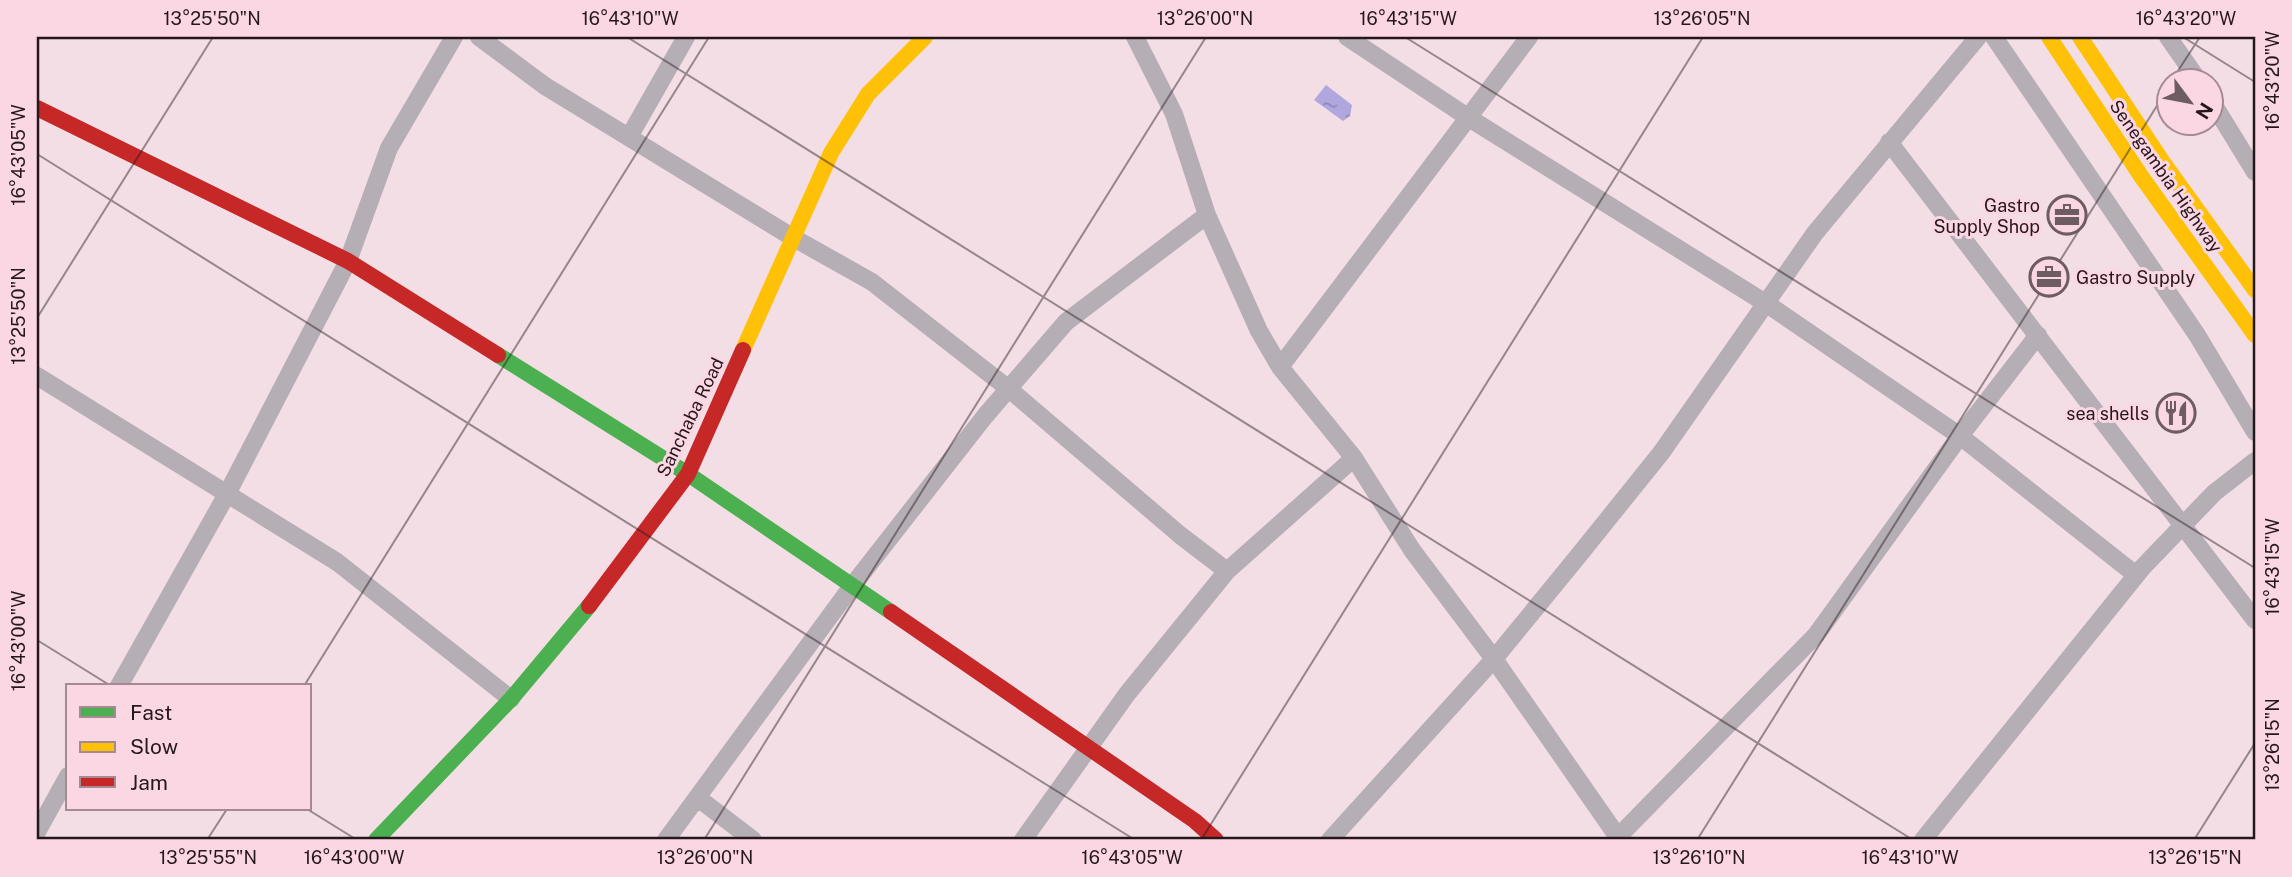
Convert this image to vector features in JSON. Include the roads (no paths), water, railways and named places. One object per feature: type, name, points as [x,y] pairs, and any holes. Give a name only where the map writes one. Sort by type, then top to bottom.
[{"type":"street","points":[[120,684],[227,494],[348,261],[389,148],[454,37]]},
{"type":"street","points":[[479,37],[520,71],[792,237],[872,282],[1009,389],[1180,535],[1227,571]]},
{"type":"street","points":[[629,136],[686,37]]},
{"type":"street","name":"Sanchaba Road","points":[[376,840],[511,699],[578,620],[688,474],[792,237],[848,122],[868,94],[925,37]]},
{"type":"street","points":[[1135,37],[1174,114],[1207,215],[1259,331],[1280,367],[1354,458],[1412,550],[1494,659],[1617,839],[1816,635],[1960,436],[2038,335]]},
{"type":"street","points":[[1348,37],[1469,118],[1767,304],[1960,436],[2136,575]]},
{"type":"street","points":[[1280,367],[1529,37]]},
{"type":"street","points":[[1330,840],[1494,659],[1661,453],[1815,233],[1978,37]]},
{"type":"street","points":[[1994,37],[2197,335],[2255,432]]},
{"type":"street","name":"Senegambia Highway","points":[[2049,37],[2127,156],[2255,335]]},
{"type":"street","name":"Senegambia Highway","points":[[2080,37],[2162,161],[2255,290]]},
{"type":"street","points":[[2168,37],[2188,66]]},
{"type":"street","points":[[37,108],[348,261],[688,474],[1090,748],[1195,821],[1216,840]]},
{"type":"street","points":[[2226,126],[2255,172]]},
{"type":"street","points":[[1889,142],[2255,620]]},
{"type":"street","points":[[666,840],[852,586],[1066,322],[1207,215]]},
{"type":"street","points":[[37,376],[337,562],[511,699]]},
{"type":"street","points":[[1023,840],[1127,694],[1227,571],[1354,458]]},
{"type":"street","points":[[1923,840],[2136,575],[2214,493],[2255,461]]},
{"type":"street","points":[[37,832],[66,780]]},
{"type":"street","points":[[698,798],[753,840]]},
{"type":"water","points":[[1326,85],[1352,105],[1350,116],[1343,121],[1314,100]]},
{"type":"place","name":"Gastro Supply Shop","points":[[2067,215]]},
{"type":"place","name":"Gastro Supply","points":[[2049,277]]},
{"type":"place","name":"sea shells","points":[[2176,413]]}]
